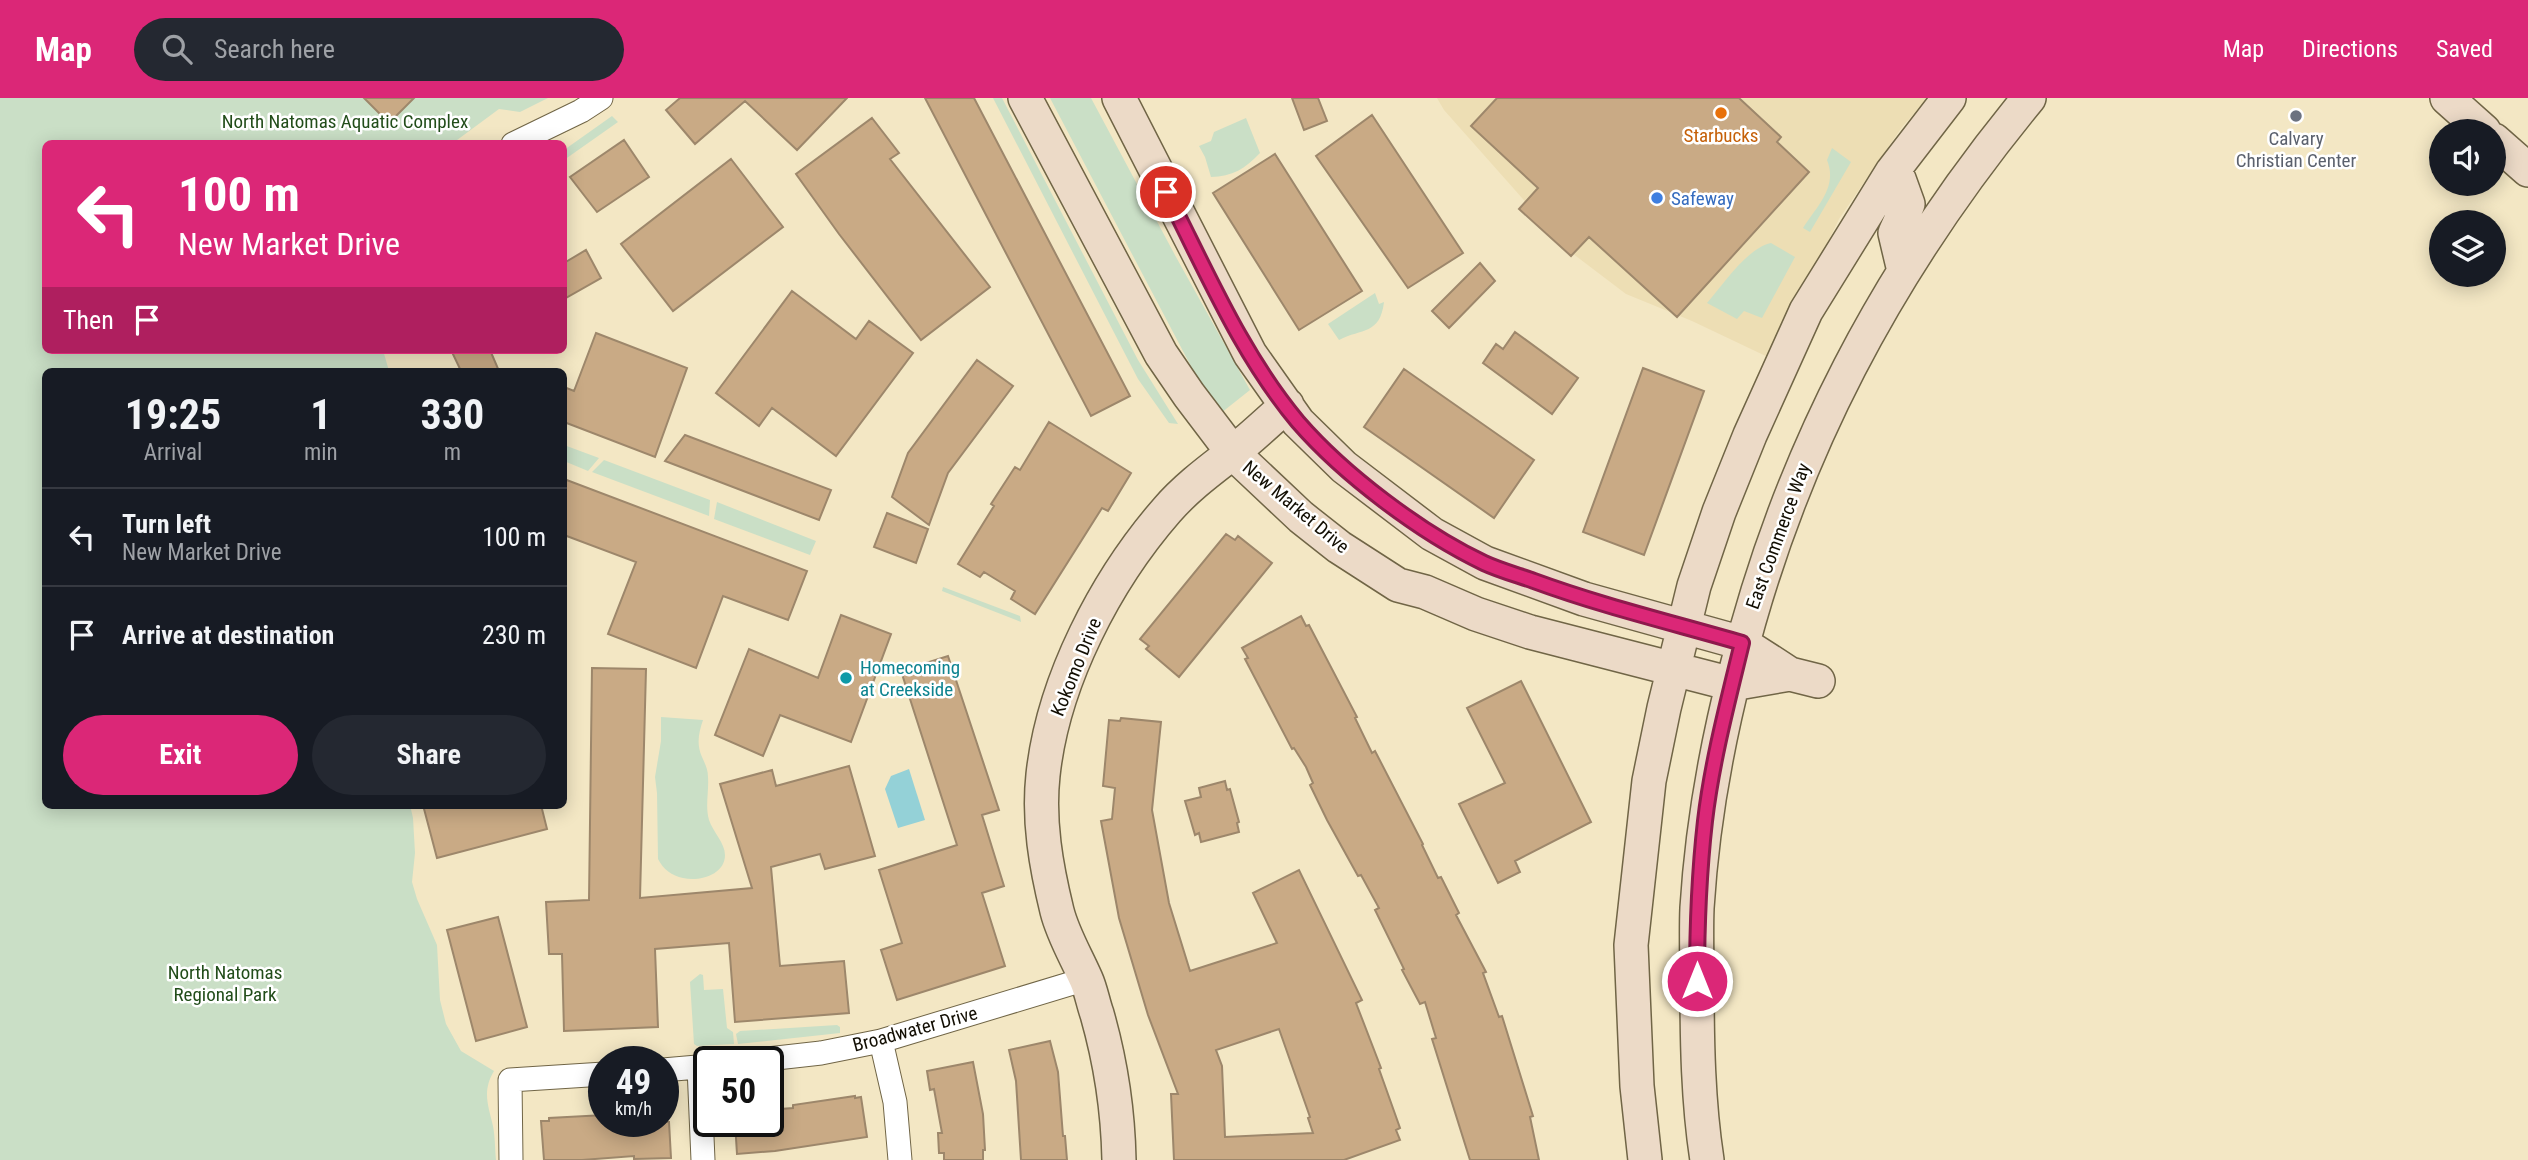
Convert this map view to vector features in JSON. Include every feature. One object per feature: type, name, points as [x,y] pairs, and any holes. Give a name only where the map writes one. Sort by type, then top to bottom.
[{"type":"street","points":[[521,140],[581,111],[601,98]]},
{"type":"street","name":"New Market Drive","points":[[1025,98],[1161,354],[1189,395],[1233,453],[1301,517],[1339,547],[1398,585],[1425,592],[1476,614],[1530,632],[1732,684],[1804,678],[1742,643],[1584,599],[1485,563],[1432,534],[1360,480],[1298,422],[1250,354],[1119,98]]},
{"type":"street","points":[[1646,1160],[1637,1086],[1631,945],[1649,781],[1694,586],[1720,512],[1806,311],[1892,172],[1949,98]]},
{"type":"street","name":"East Commerce Way","points":[[1707,1160],[1697,1030],[1697,909],[1705,818],[1732,684],[1753,599],[1811,445],[1862,341],[1904,271],[1981,157],[2029,98]]},
{"type":"street","points":[[2447,98],[2471,119]]},
{"type":"street","points":[[2506,151],[2528,170]]},
{"type":"street","points":[[1892,172],[1899,178],[1908,204],[1895,233],[1904,271]]},
{"type":"street","name":"Kokomo Drive","points":[[1119,1160],[1116,1100],[1110,1063],[1086,979],[1059,920],[1047,873],[1042,800],[1051,727],[1080,649],[1108,593],[1130,558],[1168,509],[1206,472],[1233,453],[1287,405]]},
{"type":"street","name":"Broadwater Drive","points":[[784,1057],[881,1041],[1086,979]]},
{"type":"street","points":[[881,1041],[895,1102],[900,1160]]},
{"type":"street","points":[[511,1160],[510,1080],[588,1075]]},
{"type":"street","points":[[703,1137],[703,1160]]},
{"type":"shaded area","name":"Safeway","points":[[1437,98],[1928,98],[1902,127],[1839,219],[1772,359],[1692,321],[1626,294],[1568,250],[1444,110]]},
{"type":"green space","name":"North Natomas Regional Park","points":[[0,98],[548,98],[520,112],[499,109],[457,140],[42,140],[42,354],[384,354],[388,368],[42,368],[42,809],[411,809],[415,853],[412,882],[437,945],[440,1000],[446,1024],[461,1051],[494,1071],[488,1085],[487,1098],[494,1130],[496,1160],[0,1160]]},
{"type":"green space","points":[[993,98],[1002,98],[1138,360],[1178,424],[1169,423],[1138,379]]},
{"type":"green space","points":[[1050,98],[1091,98],[1250,390],[1221,413],[1194,372]]},
{"type":"green space","points":[[612,116],[618,122],[567,158],[567,148]]},
{"type":"green space","points":[[1246,118],[1260,153],[1238,171],[1211,177],[1199,146],[1211,141],[1214,132]]},
{"type":"green space","points":[[1832,148],[1851,162],[1810,232],[1803,228],[1828,188],[1830,170],[1827,160]]},
{"type":"green space","points":[[1771,243],[1795,257],[1762,318],[1744,311],[1737,319],[1707,303],[1744,259]]},
{"type":"green space","points":[[1375,293],[1379,304],[1384,302],[1379,320],[1369,329],[1339,340],[1328,324]]},
{"type":"green space","points":[[567,446],[599,458],[588,471],[567,462]]},
{"type":"green space","points":[[604,460],[710,500],[709,516],[592,472]]},
{"type":"green space","points":[[717,502],[816,541],[810,555],[714,519]]},
{"type":"green space","points":[[943,587],[1020,616],[1021,622],[942,591]]},
{"type":"green space","points":[[661,717],[703,720],[699,743],[708,774],[708,815],[725,855],[721,868],[703,878],[675,876],[665,869],[658,859],[655,777],[661,741]]},
{"type":"green space","points":[[700,974],[703,975],[704,990],[723,989],[727,1028],[733,1032],[734,1044],[694,1044],[690,982]]},
{"type":"green space","points":[[837,1025],[840,1027],[840,1033],[738,1044],[736,1034],[740,1031]]},
{"type":"water","points":[[909,769],[925,820],[898,828],[885,789],[891,776]]},
{"type":"building","points":[[364,98],[414,98],[389,123]]},
{"type":"building","points":[[680,98],[847,98],[797,150],[745,101],[695,144],[666,110]]},
{"type":"building","points":[[925,98],[974,98],[1130,396],[1091,416]]},
{"type":"building","points":[[1292,98],[1318,98],[1327,121],[1304,130]]},
{"type":"building","name":"Safeway","points":[[1497,98],[1739,98],[1781,137],[1777,142],[1809,172],[1677,317],[1589,237],[1571,256],[1519,209],[1538,188],[1471,126]]},
{"type":"building","points":[[1372,115],[1463,253],[1408,288],[1316,156]]},
{"type":"building","points":[[872,118],[899,153],[890,159],[990,287],[921,340],[796,174]]},
{"type":"building","points":[[624,140],[649,177],[597,212],[570,177]]},
{"type":"building","points":[[1275,154],[1362,291],[1299,330],[1213,193]]},
{"type":"building","points":[[731,159],[783,227],[673,311],[621,244]]},
{"type":"building","points":[[586,250],[601,278],[567,297],[567,261]]},
{"type":"building","points":[[1480,263],[1495,281],[1449,328],[1432,311]]},
{"type":"building","points":[[792,291],[856,339],[869,321],[913,353],[836,456],[772,408],[759,426],[716,393]]},
{"type":"building","points":[[1515,332],[1578,378],[1552,414],[1483,363],[1496,344],[1503,349]]},
{"type":"building","points":[[596,333],[687,368],[655,457],[567,423],[567,388],[574,391]]},
{"type":"building","points":[[453,354],[492,354],[498,368],[460,368]]},
{"type":"building","points":[[977,360],[1013,386],[948,473],[929,525],[892,497],[908,453]]},
{"type":"building","points":[[1643,368],[1704,391],[1644,555],[1583,532]]},
{"type":"building","points":[[1404,369],[1534,460],[1494,518],[1364,427]]},
{"type":"building","points":[[1049,422],[1131,473],[1108,511],[1102,508],[1035,614],[1011,599],[1015,591],[984,572],[980,577],[958,564],[994,506],[991,504],[1015,467],[1020,470]]},
{"type":"building","points":[[685,435],[831,490],[819,520],[665,461]]},
{"type":"building","points":[[567,480],[807,571],[788,620],[723,596],[696,668],[608,634],[636,562],[567,536]]},
{"type":"building","points":[[887,513],[928,529],[916,563],[874,547]]},
{"type":"building","points":[[1226,534],[1235,540],[1238,536],[1272,563],[1179,677],[1146,649],[1149,646],[1140,639]]},
{"type":"building","points":[[841,615],[891,634],[851,742],[780,715],[763,756],[715,735],[749,649],[818,678]]},
{"type":"building","points":[[1301,616],[1306,626],[1309,625],[1357,717],[1355,718],[1372,753],[1375,751],[1438,878],[1441,877],[1459,913],[1456,915],[1486,972],[1483,973],[1499,1017],[1502,1016],[1533,1116],[1530,1117],[1539,1160],[1470,1160],[1432,1039],[1436,1038],[1425,1002],[1420,1004],[1402,970],[1404,969],[1375,910],[1379,908],[1327,820],[1310,785],[1313,783],[1306,767],[1294,748],[1292,749],[1245,659],[1248,658],[1242,648]]},
{"type":"building","points":[[948,656],[999,810],[982,815],[1004,886],[982,893],[1005,966],[897,1000],[881,950],[902,943],[879,870],[957,845],[901,671]]},
{"type":"building","points":[[592,668],[646,669],[640,898],[752,888],[720,784],[772,770],[776,786],[849,766],[875,856],[825,869],[820,854],[771,867],[780,966],[844,961],[849,1013],[735,1022],[729,943],[655,949],[658,1027],[564,1031],[562,954],[549,954],[546,902],[589,900]]},
{"type":"building","points":[[1521,681],[1591,822],[1515,861],[1520,872],[1498,883],[1459,804],[1505,783],[1467,708]]},
{"type":"building","points":[[1121,718],[1161,722],[1152,810],[1169,903],[1190,971],[1277,943],[1253,893],[1299,870],[1362,1000],[1356,1003],[1381,1068],[1379,1069],[1400,1128],[1396,1130],[1400,1140],[1344,1160],[1174,1160],[1171,1094],[1178,1094],[1148,1015],[1119,918],[1101,821],[1112,819],[1115,788],[1103,786],[1109,720],[1120,721]],"holes":[[[1279,1029],[1310,1117],[1308,1118],[1313,1133],[1225,1137],[1222,1066],[1216,1050]]]},
{"type":"building","points":[[1225,781],[1227,790],[1230,789],[1239,832],[1201,842],[1199,833],[1195,835],[1185,801],[1201,797],[1199,788]]},
{"type":"building","points":[[424,809],[542,809],[547,829],[437,858]]},
{"type":"building","points":[[498,917],[527,1027],[476,1041],[447,930]]},
{"type":"building","points":[[1050,1041],[1058,1072],[1067,1160],[1021,1160],[1016,1081],[1009,1050]]},
{"type":"building","points":[[973,1062],[983,1114],[983,1160],[944,1160],[944,1153],[939,1153],[938,1133],[942,1133],[934,1089],[930,1090],[927,1071]]},
{"type":"building","points":[[861,1097],[867,1137],[737,1154],[736,1137],[784,1137],[784,1109],[793,1108],[793,1105]]},
{"type":"building","points":[[588,1116],[588,1137],[670,1137],[671,1158],[634,1159],[634,1156],[544,1160],[541,1121],[549,1121],[549,1118]]},
{"type":"place","name":"Starbucks","points":[[1721,113]]},
{"type":"place","name":"Calvary Christian Center","points":[[2296,116]]},
{"type":"place","name":"Safeway","points":[[1657,198]]},
{"type":"place","name":"Homecoming at Creekside","points":[[846,678]]},
{"type":"route","points":[[1166,192],[1250,354],[1298,422],[1344,467],[1377,494],[1432,534],[1485,563],[1584,599],[1742,643],[1705,818],[1697,909],[1697,981]]},
{"type":"park label","name":"North Natomas Aquatic Complex","points":[[345,121]]}]
